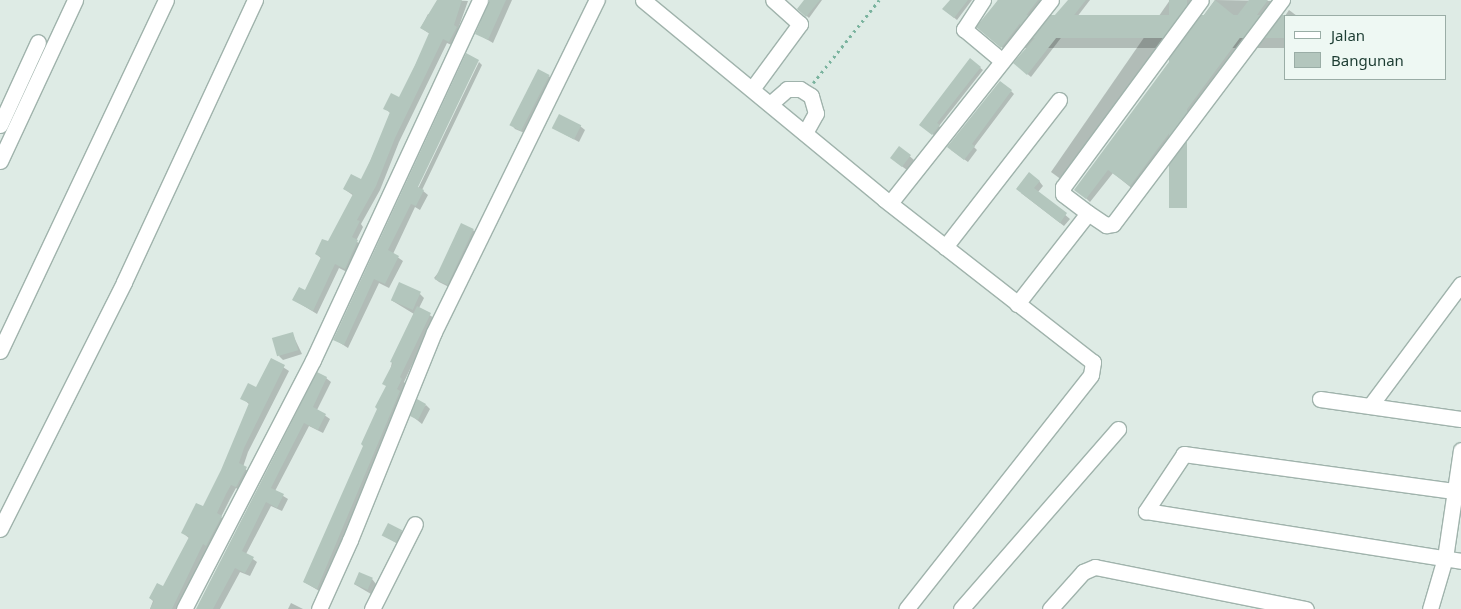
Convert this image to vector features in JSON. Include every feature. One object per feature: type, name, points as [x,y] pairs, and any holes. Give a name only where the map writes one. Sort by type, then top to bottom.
[{"type":"street","points":[[0,161],[75,0]]},
{"type":"street","points":[[0,351],[166,0]]},
{"type":"street","points":[[0,529],[124,282],[255,0]]},
{"type":"street","points":[[184,609],[313,360],[480,0]]},
{"type":"street","points":[[319,609],[350,540],[434,332],[597,0]]},
{"type":"street","points":[[983,0],[964,29],[1001,60]]},
{"type":"street","points":[[890,204],[1001,60],[1051,0]]},
{"type":"street","points":[[1201,0],[1063,187],[1063,194],[1106,226],[1113,224],[1282,0]]},
{"type":"street","points":[[653,3],[752,89],[890,204],[1018,304],[1088,355],[1094,369],[906,609]]},
{"type":"street","points":[[752,89],[800,24],[781,3]]},
{"type":"street","points":[[0,125],[38,42]]},
{"type":"street","points":[[770,104],[787,89],[806,92],[814,101],[816,113],[805,133]]},
{"type":"street","points":[[945,247],[1059,100]]},
{"type":"street","points":[[1018,304],[1088,213]]},
{"type":"street","points":[[1370,406],[1461,284]]},
{"type":"street","points":[[1320,399],[1461,419]]},
{"type":"street","points":[[961,609],[1118,429]]},
{"type":"street","points":[[1430,609],[1445,558],[1458,491],[1461,450]]},
{"type":"street","points":[[1458,491],[1184,454],[1146,511],[1461,560]]},
{"type":"street","points":[[372,609],[415,524]]},
{"type":"street","points":[[1050,609],[1083,572],[1095,567],[1306,609]]},
{"type":"path","points":[[806,92],[879,0]]},
{"type":"building","points":[[437,0],[462,0],[454,25],[457,27],[449,42],[443,39],[395,138],[376,186],[357,220],[360,221],[352,237],[358,240],[345,269],[335,264],[313,311],[292,300],[299,287],[305,290],[321,257],[315,254],[322,239],[328,241],[353,194],[343,189],[351,174],[361,179],[370,161],[390,112],[383,109],[391,93],[399,97],[415,65],[429,33],[420,28]]},
{"type":"building","points":[[490,0],[506,0],[488,40],[475,34]]},
{"type":"building","points":[[804,0],[820,0],[806,17],[797,9]]},
{"type":"building","points":[[950,0],[968,0],[954,18],[942,9]]},
{"type":"building","points":[[998,0],[1038,0],[1001,48],[976,27]]},
{"type":"building","points":[[1068,0],[1086,0],[1027,75],[1013,63]]},
{"type":"building","points":[[1169,0],[1187,0],[1187,208],[1169,208]]},
{"type":"building","points":[[1215,0],[1236,17],[1249,0],[1268,0],[1130,186],[1108,170],[1086,199],[1074,190]]},
{"type":"building","points":[[1020,15],[1284,15],[1284,38],[1020,38]]},
{"type":"building","points":[[466,53],[479,60],[418,187],[424,190],[416,206],[411,204],[388,250],[399,256],[385,284],[374,279],[344,345],[333,340]]},
{"type":"building","points":[[970,58],[981,67],[937,123],[940,125],[932,135],[919,125]]},
{"type":"building","points":[[538,69],[550,75],[521,131],[509,125]]},
{"type":"building","points":[[1000,81],[1012,90],[972,144],[975,146],[964,160],[947,147]]},
{"type":"building","points":[[559,114],[581,125],[574,140],[552,128]]},
{"type":"building","points":[[899,146],[911,155],[902,167],[890,158]]},
{"type":"building","points":[[1029,172],[1040,181],[1034,188],[1067,213],[1060,223],[1016,189]]},
{"type":"building","points":[[461,223],[474,229],[447,285],[435,279]]},
{"type":"building","points":[[399,282],[421,292],[413,310],[391,300]]},
{"type":"building","points":[[417,306],[431,313],[400,377],[402,379],[397,389],[400,391],[317,589],[303,582],[363,446],[361,444],[377,409],[375,407],[386,386],[382,384],[393,363],[390,362]]},
{"type":"building","points":[[293,332],[298,350],[277,356],[272,338]]},
{"type":"building","points":[[271,358],[285,365],[244,448],[239,463],[247,467],[236,487],[231,485],[226,494],[217,513],[222,516],[206,546],[203,544],[172,609],[150,609],[154,601],[149,598],[157,583],[163,586],[189,537],[181,533],[196,503],[203,506],[221,470],[249,403],[240,399],[248,383],[256,387]]},
{"type":"building","points":[[317,372],[327,377],[313,407],[326,414],[318,430],[304,423],[282,466],[271,488],[284,494],[277,508],[266,502],[242,551],[254,557],[245,573],[235,568],[213,609],[196,609]]},
{"type":"building","points":[[417,399],[426,404],[418,420],[410,416]]},
{"type":"building","points":[[388,523],[402,530],[396,543],[382,535]]},
{"type":"building","points":[[359,572],[373,578],[368,590],[354,584]]}]
